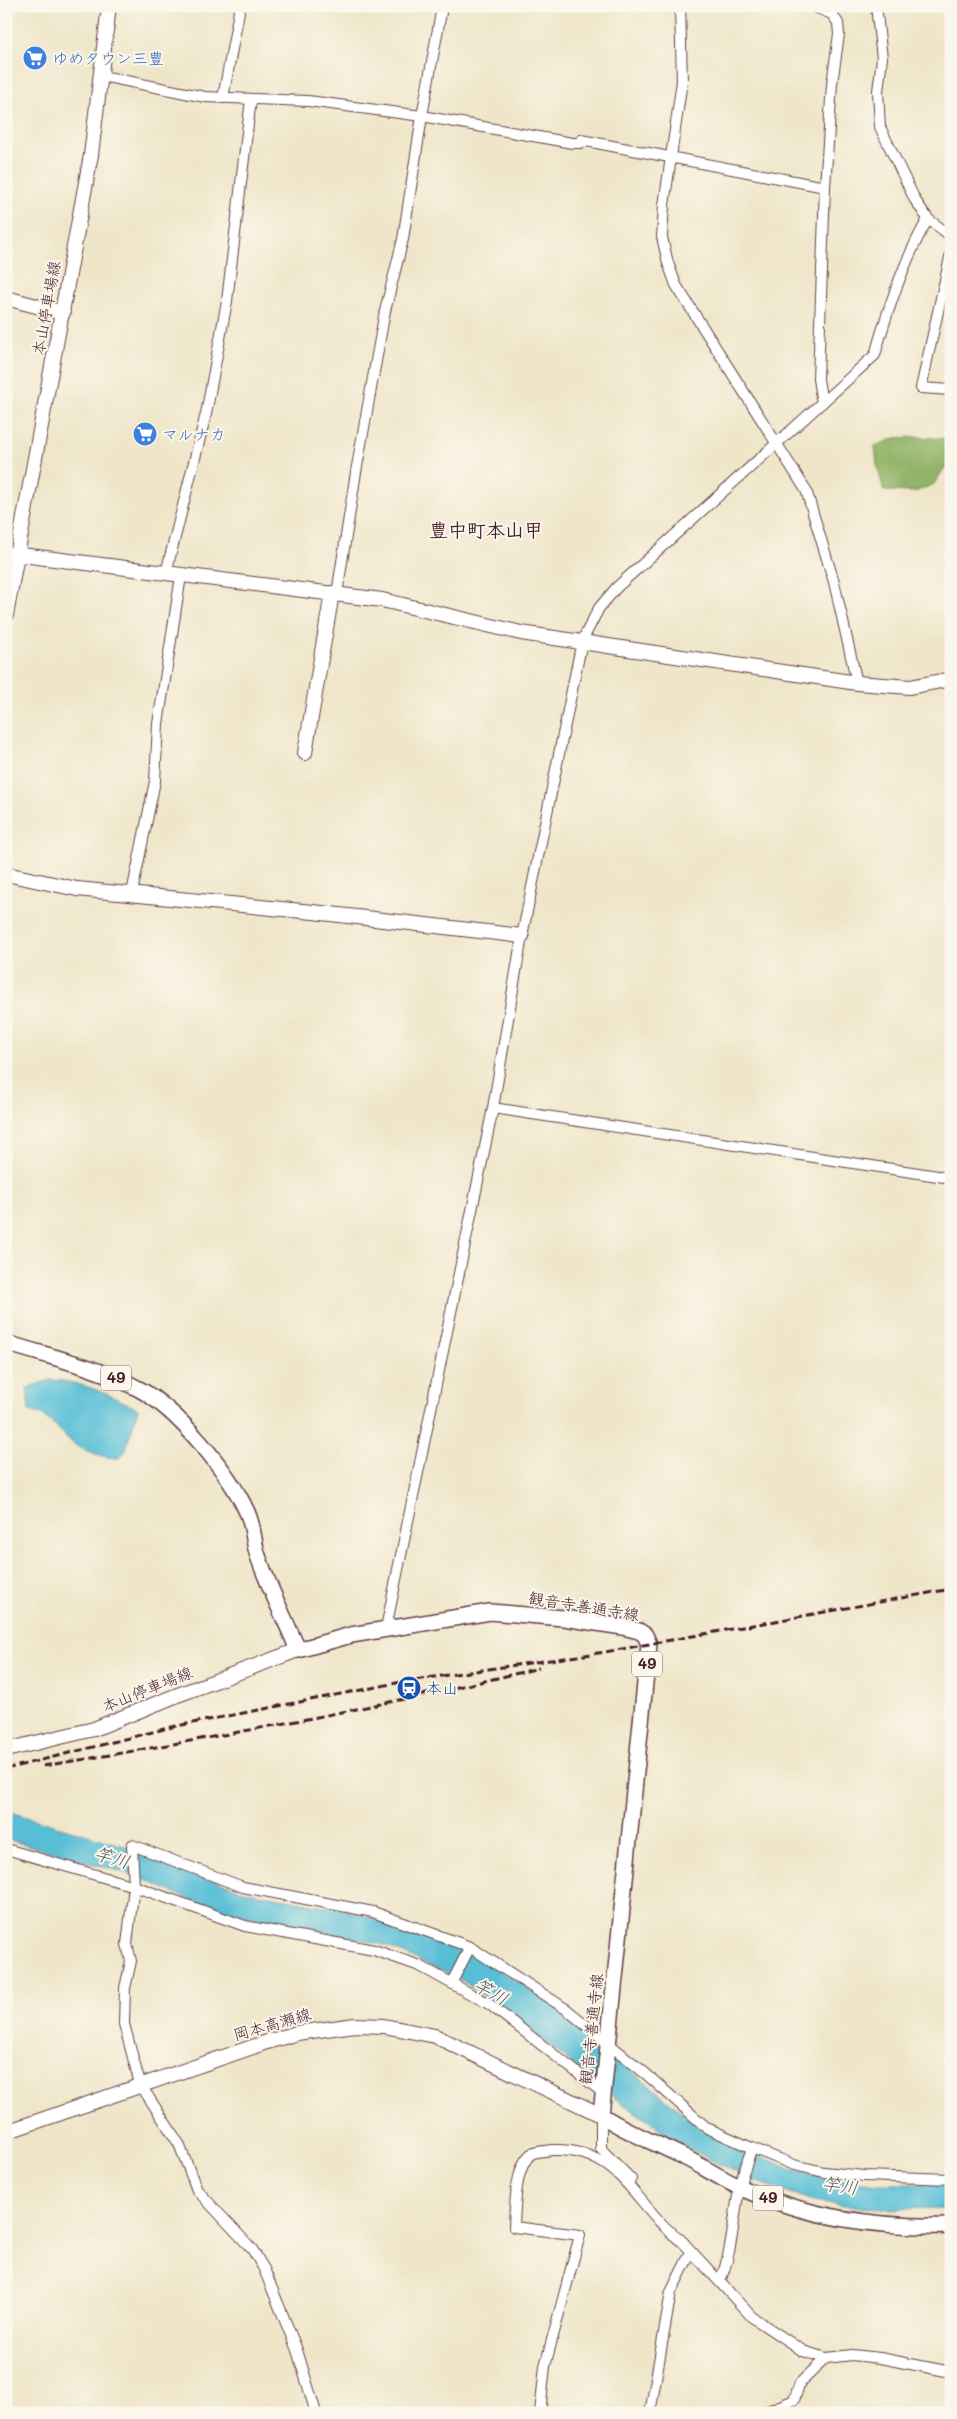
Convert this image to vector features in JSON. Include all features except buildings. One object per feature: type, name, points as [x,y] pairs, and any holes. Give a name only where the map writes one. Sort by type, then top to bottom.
[{"type":"main road","name":"49","points":[[6,1343],[114,1378],[160,1402],[179,1420],[205,1449],[246,1510],[252,1523],[258,1555],[298,1650]]},
{"type":"main road","name":"観音寺善通寺線","points":[[298,1650],[350,1635],[490,1612],[572,1619],[623,1627],[645,1635],[649,1644],[601,2115]]},
{"type":"main road","name":"49","points":[[601,2115],[775,2201],[837,2218],[917,2227],[951,2226]]},
{"type":"street","name":"本山停車場線","points":[[6,615],[12,554],[64,313],[91,155],[109,6]]},
{"type":"street","points":[[223,98],[240,6]]},
{"type":"street","points":[[305,753],[386,311],[403,239],[422,116],[442,7],[438,6]]},
{"type":"street","points":[[680,6],[682,81],[664,205],[662,236],[668,263],[676,285],[806,490],[834,582],[857,683]]},
{"type":"street","points":[[812,6],[832,14],[838,23],[839,34],[832,84],[825,187],[818,379],[822,403]]},
{"type":"street","points":[[876,6],[882,58],[878,91],[880,127],[908,187],[928,219],[951,236]]},
{"type":"street","points":[[102,76],[205,97],[308,101],[422,116],[572,143],[581,142],[672,156],[825,187]]},
{"type":"street","points":[[166,573],[206,414],[227,300],[238,192],[251,99]]},
{"type":"street","points":[[386,1628],[493,1108],[522,936],[582,641],[599,608],[617,587],[874,354],[886,316],[917,238],[928,219]]},
{"type":"street","points":[[951,253],[921,388],[951,390]]},
{"type":"street","points":[[6,298],[64,313]]},
{"type":"street","points":[[12,554],[407,604],[521,633],[857,683],[910,687],[951,679]]},
{"type":"street","points":[[132,893],[154,781],[158,724],[181,576]]},
{"type":"street","points":[[6,874],[77,889],[132,893],[522,936]]},
{"type":"street","points":[[493,1108],[951,1178]]},
{"type":"street","name":"本山停車場線","points":[[6,1750],[94,1729],[175,1696],[298,1650]]},
{"type":"street","points":[[316,2413],[297,2350],[264,2269],[252,2249],[197,2190],[179,2144],[140,2084],[124,2024],[125,1988],[131,1961],[127,1944],[134,1883],[132,1845],[243,1887],[373,1912],[470,1948],[534,1986],[646,2074],[707,2128],[752,2149],[794,2165],[824,2172],[864,2176],[951,2179]]},
{"type":"street","points":[[6,1848],[134,1883],[245,1926],[374,1950],[420,1966],[453,1980],[489,2004],[602,2091]]},
{"type":"street","points":[[453,1980],[470,1948]]},
{"type":"street","name":"岡本高瀬線","points":[[6,2132],[140,2084],[297,2033],[327,2027],[384,2026],[435,2036],[601,2115]]},
{"type":"street","points":[[601,2115],[601,2149],[620,2167],[691,2252],[752,2317],[775,2334],[803,2351],[826,2358],[852,2355],[880,2358],[932,2370],[951,2372]]},
{"type":"street","points":[[720,2281],[727,2265],[734,2231],[740,2184],[752,2149]]},
{"type":"street","points":[[540,2413],[546,2366],[580,2235],[514,2227],[515,2196],[524,2162],[532,2153],[548,2150],[572,2150],[590,2155],[628,2183],[670,2234],[684,2244]]},
{"type":"street","points":[[650,2413],[671,2292],[691,2252]]},
{"type":"street","points":[[763,2413],[794,2400],[800,2383],[826,2358]]},
{"type":"green space","points":[[895,438],[951,439],[951,469],[945,467],[934,484],[915,492],[884,491],[877,465],[875,446]]},
{"type":"water","points":[[50,1380],[84,1386],[138,1409],[125,1452],[119,1458],[97,1455],[77,1446],[45,1417],[29,1411],[27,1388]]},
{"type":"water","name":"竿川","points":[[6,1811],[128,1847],[244,1891],[354,1912],[472,1952],[548,2001],[702,2129],[790,2169],[824,2177],[879,2184],[951,2184],[951,2208],[876,2209],[813,2201],[749,2179],[689,2149],[609,2094],[515,2017],[457,1977],[381,1944],[212,1909],[136,1876],[6,1839]]},
{"type":"railway","points":[[6,1769],[172,1727],[407,1681],[605,1652],[951,1589]]},
{"type":"railway","points":[[43,1766],[292,1722],[539,1668]]},
{"type":"place","name":"ゆめタウン三豊","points":[[35,58]]},
{"type":"place","name":"マルナカ","points":[[145,434]]},
{"type":"place","name":"本山","points":[[409,1688]]},
{"type":"district","name":"豊中町本山甲","points":[[486,530]]}]
